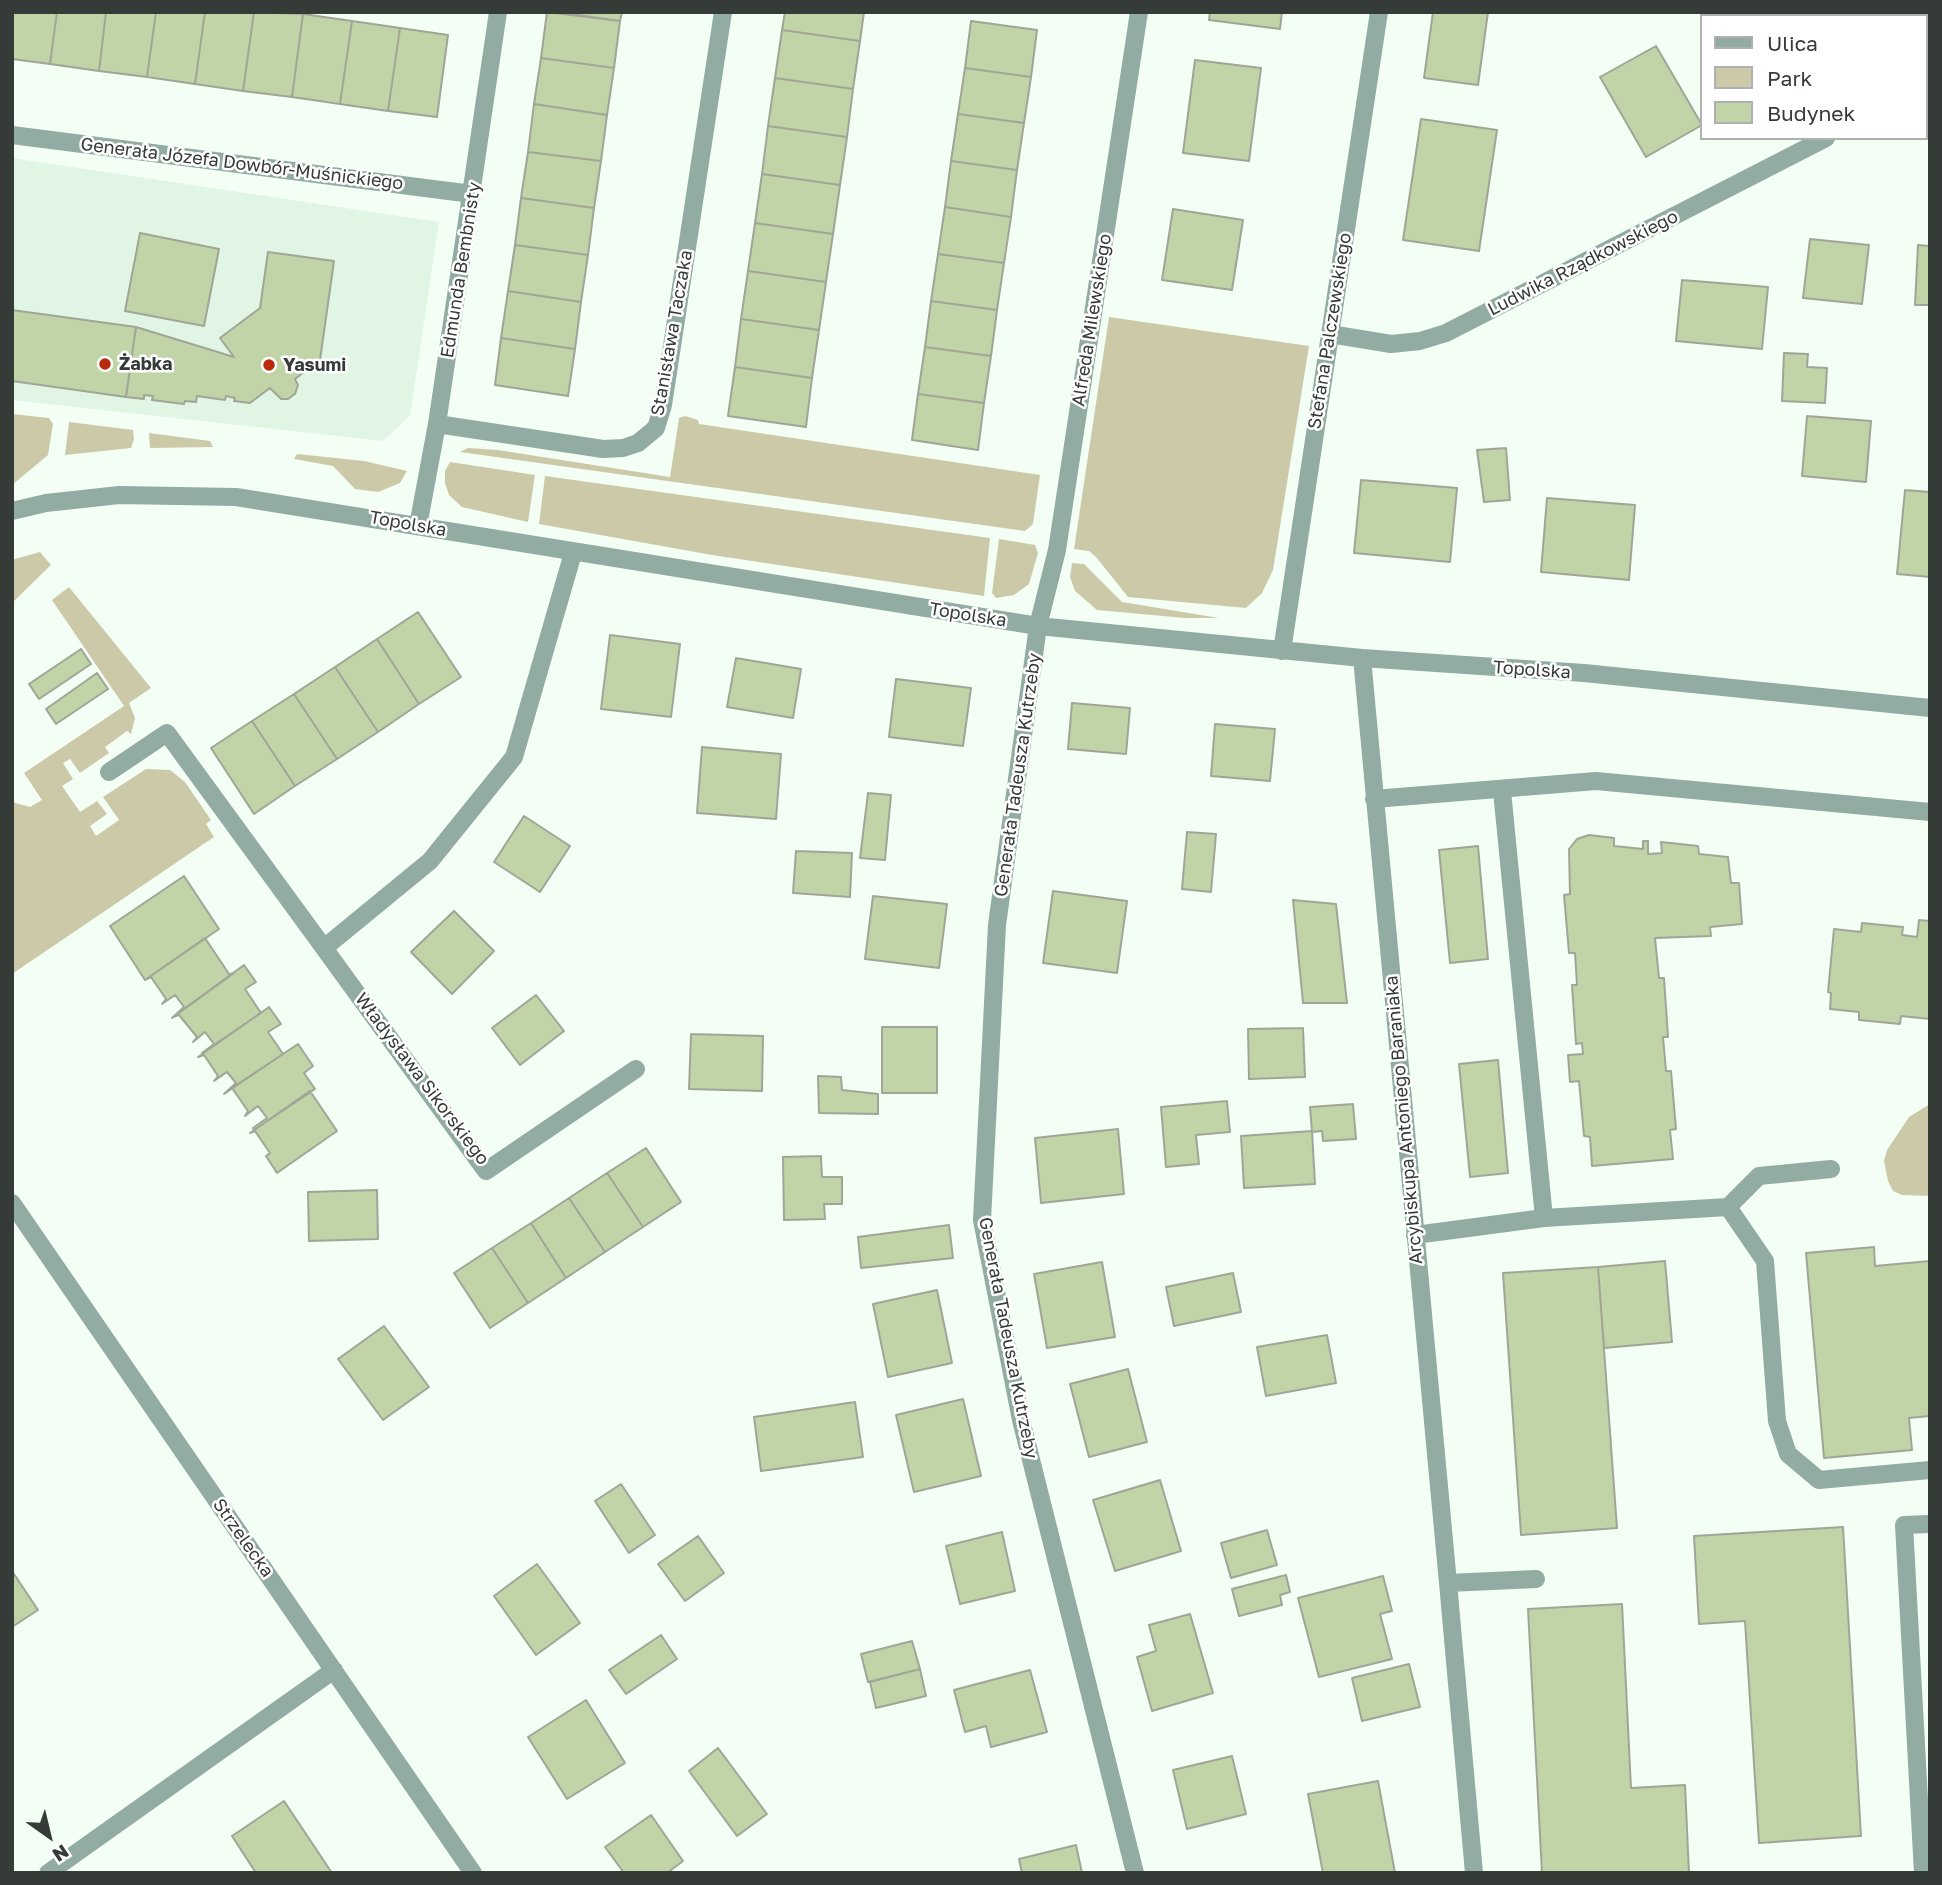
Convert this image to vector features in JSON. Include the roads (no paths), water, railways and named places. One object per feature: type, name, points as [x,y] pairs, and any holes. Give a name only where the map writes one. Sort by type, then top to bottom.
[{"type":"street","name":"Edmunda Bembnisty","points":[[418,526],[437,424],[498,12]]},
{"type":"street","name":"Stanisława Taczaka","points":[[437,424],[603,449],[623,449],[638,443],[656,428],[663,405],[723,12]]},
{"type":"street","name":"Alfreda Milewskiego","points":[[1038,626],[1057,550],[1139,12]]},
{"type":"street","name":"Stefana Palczewskiego","points":[[1282,651],[1379,12]]},
{"type":"street","name":"Generała Józefa Dowbór-Muśnickiego","points":[[12,135],[472,194]]},
{"type":"street","name":"Ludwika Rządkowskiego","points":[[1330,334],[1391,344],[1420,341],[1446,333],[1822,140]]},
{"type":"street","name":"Topolska","points":[[12,511],[46,503],[119,495],[236,496],[573,553],[1038,626],[1282,651],[1584,673],[1930,708]]},
{"type":"street","points":[[324,948],[430,861],[514,757],[573,553]]},
{"type":"street","name":"Generała Tadeusza Kutrzeby","points":[[1038,626],[997,925],[982,1220],[1021,1420],[1135,1873]]},
{"type":"street","name":"Arcybiskupa Antoniego Baraniaka","points":[[1362,657],[1474,1873]]},
{"type":"street","name":"Władysława Sikorskiego","points":[[109,772],[167,733],[486,1171],[636,1069]]},
{"type":"street","points":[[1374,799],[1502,791],[1596,781],[1930,813]]},
{"type":"street","points":[[1502,791],[1544,1218]]},
{"type":"street","points":[[1415,1235],[1544,1218],[1728,1207],[1759,1176],[1831,1169]]},
{"type":"street","name":"Strzelecka","points":[[12,1203],[473,1873]]},
{"type":"street","points":[[1728,1207],[1766,1261],[1777,1421],[1788,1454],[1819,1480],[1930,1469]]},
{"type":"street","points":[[1923,1873],[1904,1525],[1930,1524]]},
{"type":"street","points":[[1448,1583],[1536,1579]]},
{"type":"street","points":[[48,1873],[334,1670]]},
{"type":"place","name":"Żabka","points":[[105,364]]},
{"type":"place","name":"Yasumi","points":[[269,365]]}]
